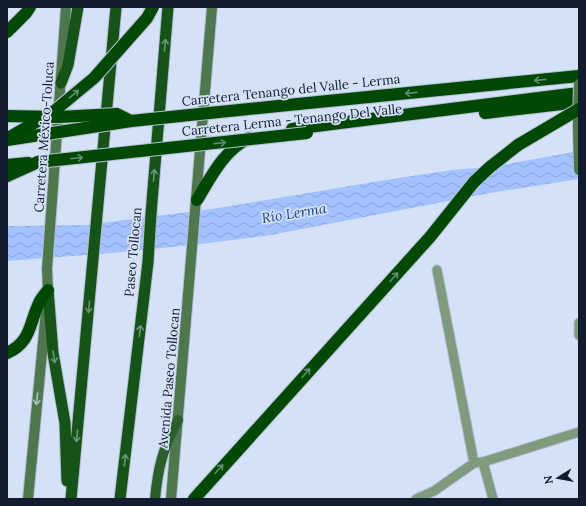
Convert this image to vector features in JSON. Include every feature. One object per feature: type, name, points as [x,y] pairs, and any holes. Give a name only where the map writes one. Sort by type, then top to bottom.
[{"type":"highway","points":[[7,32],[30,7]]},
{"type":"highway","points":[[61,82],[68,65],[78,7]]},
{"type":"highway","points":[[70,499],[116,7]]},
{"type":"highway","points":[[7,140],[53,112],[94,78],[147,18],[154,7]]},
{"type":"highway","name":"Paseo Tollocan","points":[[120,499],[148,262],[168,7]]},
{"type":"highway","name":"Carretera Tenango del Valle - Lerma","points":[[7,140],[131,121],[579,76]]},
{"type":"highway","points":[[196,203],[219,163],[238,144],[248,138],[284,130],[579,92]]},
{"type":"highway","name":"Carretera Lerma - Tenango Del Valle","points":[[7,165],[579,102]]},
{"type":"highway","points":[[194,499],[430,238],[474,182],[518,144],[579,110]]},
{"type":"highway","points":[[7,116],[58,117],[117,114],[131,121]]},
{"type":"highway","points":[[7,176],[38,162]]},
{"type":"highway","points":[[48,290],[53,353],[65,424],[70,499]]},
{"type":"highway","points":[[7,354],[17,348],[27,336],[40,300],[48,290]]},
{"type":"main road","name":"Carretera México-Toluca","points":[[48,290],[47,269],[66,7]]},
{"type":"main road","name":"Avenida Paseo Tollocan","points":[[171,499],[212,7]]},
{"type":"main road","points":[[579,84],[579,170]]},
{"type":"main road","points":[[28,499],[48,290]]},
{"type":"main road","points":[[155,499],[161,460],[167,441],[178,420]]},
{"type":"street","points":[[437,270],[478,462],[493,499]]},
{"type":"street","points":[[579,324],[579,335]]},
{"type":"street","points":[[416,499],[434,491],[478,462],[579,432]]},
{"type":"water","name":"Río Lerma","points":[[579,151],[579,179],[490,193],[271,235],[111,253],[7,261],[7,226],[88,225],[212,209],[392,179],[452,170],[490,167]]}]
